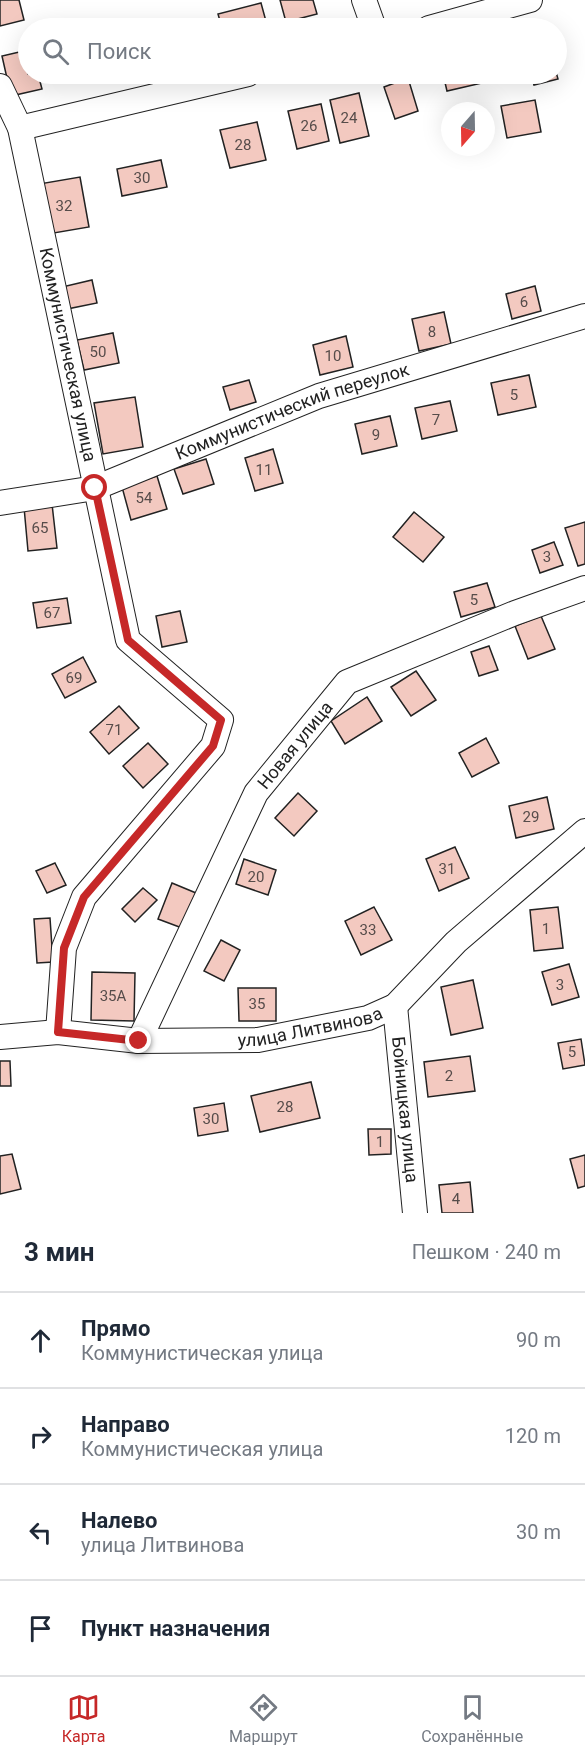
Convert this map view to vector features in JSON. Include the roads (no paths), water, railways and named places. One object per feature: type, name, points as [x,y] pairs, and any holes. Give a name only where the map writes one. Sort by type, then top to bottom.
[{"type":"street","points":[[364,0],[370,18]]},
{"type":"street","points":[[465,18],[530,0]]},
{"type":"street","points":[[20,128],[206,84]]},
{"type":"street","name":"Коммунистическая улица","points":[[0,86],[20,128],[128,640],[221,720],[213,746],[84,897],[64,948],[58,1032]]},
{"type":"street","name":"Коммунистический переулок","points":[[0,503],[95,488],[319,396],[585,319]]},
{"type":"street","name":"Новая улица","points":[[139,1041],[256,793],[347,682],[515,613],[585,588]]},
{"type":"street","name":"улица Литвинова","points":[[0,1037],[58,1032],[139,1041],[258,1040],[368,1018],[395,1006],[456,942],[585,831]]},
{"type":"street","name":"Бойницкая улица","points":[[395,1006],[415,1213]]}]
